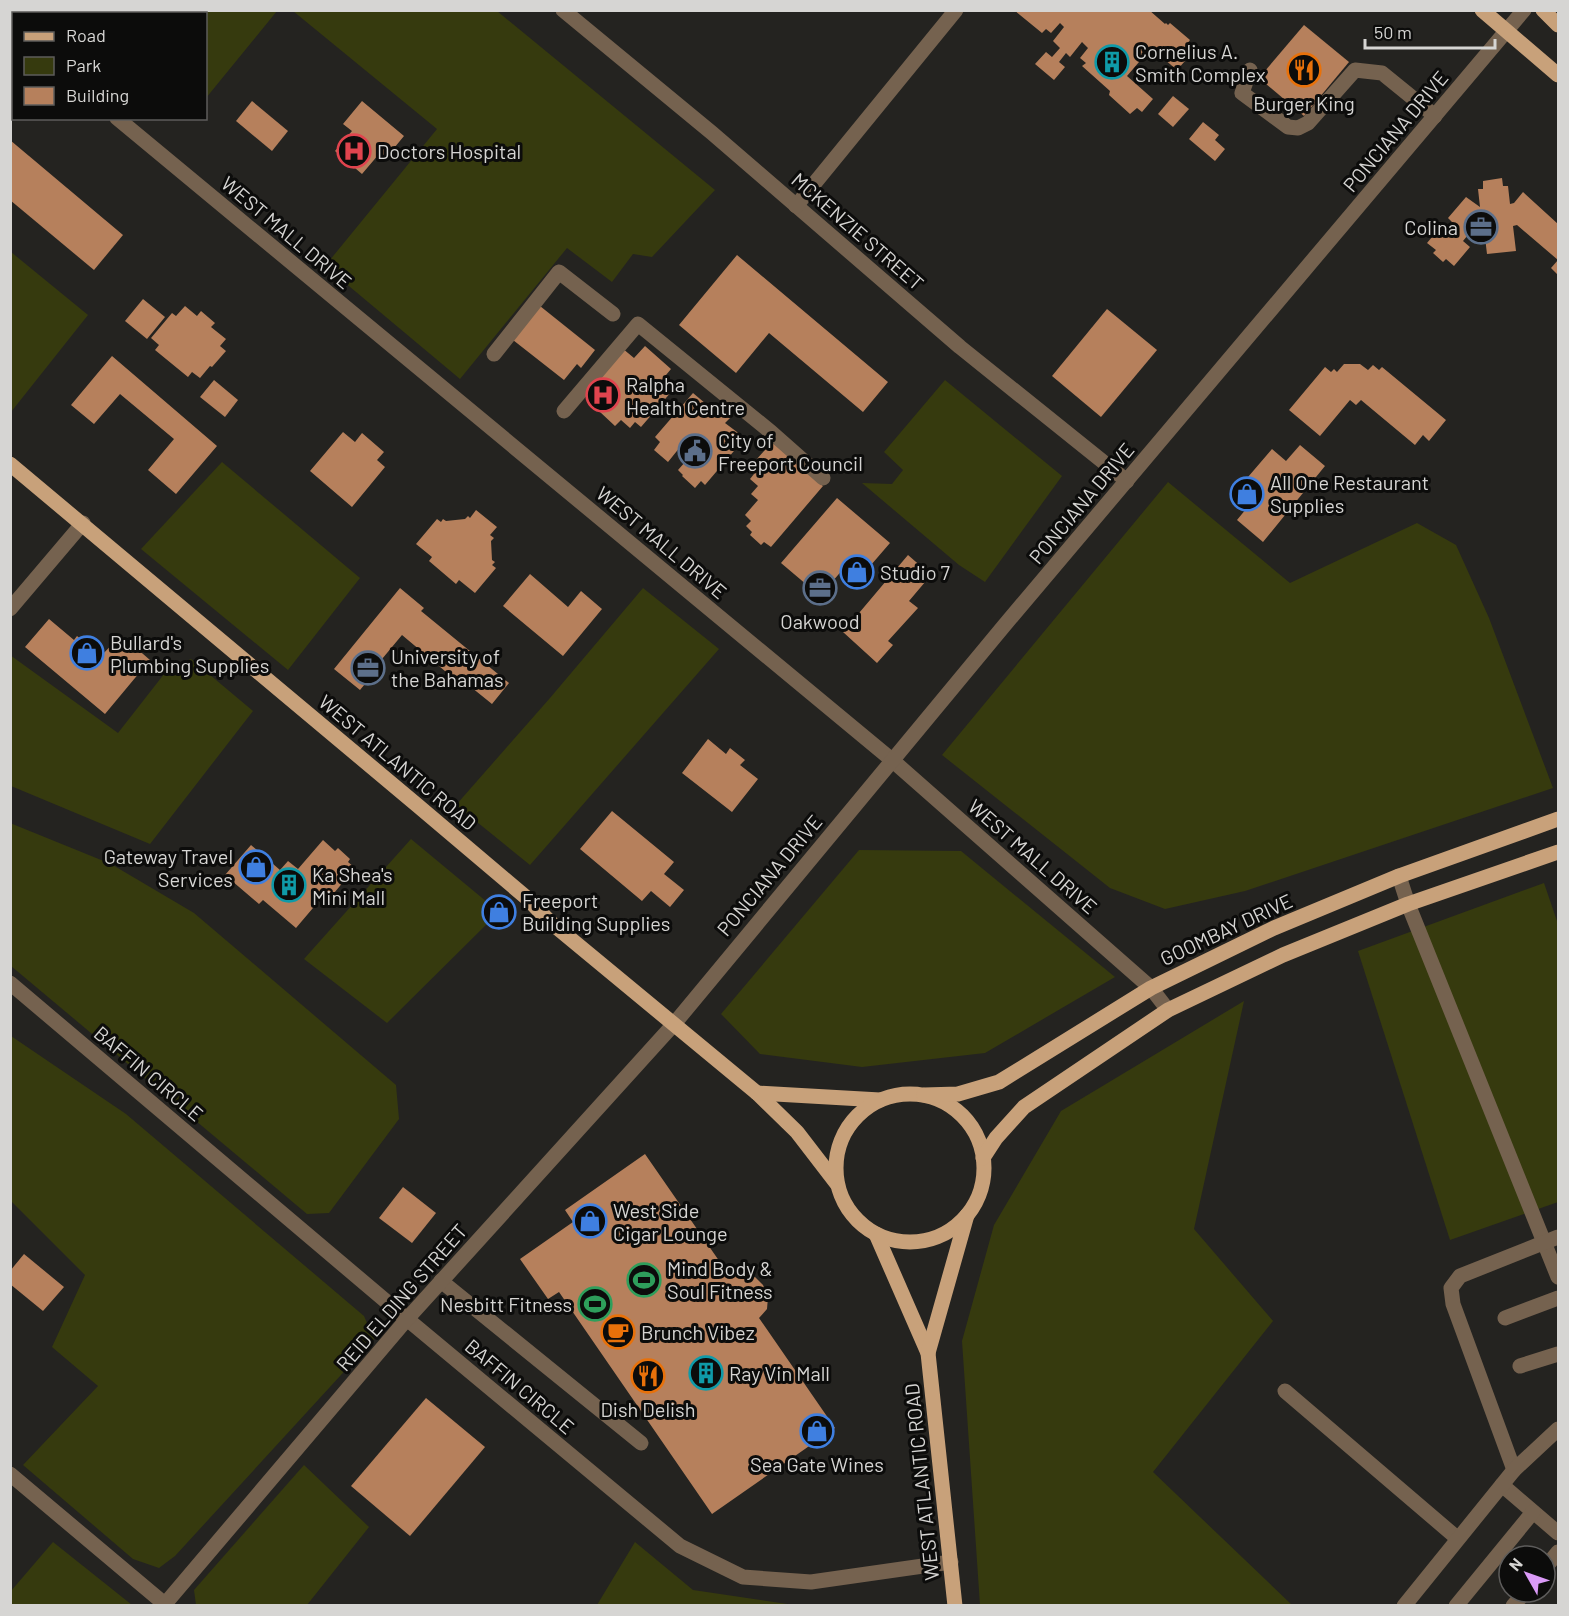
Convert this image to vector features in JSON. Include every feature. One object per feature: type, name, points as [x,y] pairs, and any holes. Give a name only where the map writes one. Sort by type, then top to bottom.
[{"type":"main road","points":[[1482,10],[1558,75]]},
{"type":"main road","points":[[1543,10],[1558,25]]},
{"type":"main road","name":"WEST ATLANTIC ROAD","points":[[10,464],[426,812],[549,921],[757,1093],[797,1132],[837,1184]]},
{"type":"main road","name":"GOOMBAY DRIVE","points":[[924,1095],[958,1094],[999,1082],[1151,988],[1274,928],[1399,876],[1558,819]]},
{"type":"main road","points":[[983,1158],[996,1138],[1024,1107],[1168,1010],[1282,955],[1408,904],[1558,852]]},
{"type":"main road","points":[[757,1093],[880,1100],[901,1095],[924,1095],[945,1103],[963,1117],[976,1136],[983,1158],[983,1178],[978,1197],[968,1214],[948,1231],[925,1240],[900,1241],[876,1234],[862,1225],[842,1199],[837,1184],[836,1163],[840,1144],[849,1126],[862,1111],[880,1100]]},
{"type":"main road","name":"WEST ATLANTIC ROAD","points":[[928,1353],[968,1214]]},
{"type":"main road","name":"WEST ATLANTIC ROAD","points":[[876,1234],[928,1353],[955,1605]]},
{"type":"street","name":"MCKENZIE STREET","points":[[563,10],[712,133],[960,347],[1127,481]]},
{"type":"street","points":[[796,206],[956,10]]},
{"type":"street","name":"PONCIANA DRIVE","points":[[674,1024],[892,760],[1524,10]]},
{"type":"street","points":[[1250,70],[1242,93],[1288,127],[1298,128],[1308,123],[1354,70],[1382,73],[1435,116]]},
{"type":"street","name":"WEST MALL DRIVE","points":[[119,120],[892,760],[1151,988],[1168,1010]]},
{"type":"street","points":[[494,354],[559,272],[613,314]]},
{"type":"street","points":[[564,411],[638,324],[771,432],[823,478]]},
{"type":"street","points":[[10,609],[83,524]]},
{"type":"street","points":[[1399,876],[1408,904],[1529,1205],[1551,1240],[1558,1277]]},
{"type":"street","name":"BAFFIN CIRCLE","points":[[10,984],[680,1546],[743,1577],[811,1582],[951,1562]]},
{"type":"street","name":"REID ELDING STREET","points":[[166,1604],[407,1319],[674,1024]]},
{"type":"street","points":[[1514,1470],[1453,1304],[1451,1288],[1460,1276],[1551,1240]]},
{"type":"street","points":[[441,1281],[641,1443]]},
{"type":"street","points":[[1505,1318],[1558,1298]]},
{"type":"street","points":[[1520,1366],[1558,1354]]},
{"type":"street","points":[[1285,1392],[1457,1538]]},
{"type":"street","points":[[1404,1605],[1514,1470],[1558,1429]]},
{"type":"street","points":[[10,1474],[166,1604]]},
{"type":"street","points":[[1502,1485],[1558,1533]]},
{"type":"street","points":[[1456,1605],[1533,1512]]},
{"type":"green space","points":[[65,10],[277,10],[207,97],[207,12],[63,12]]},
{"type":"green space","points":[[293,11],[497,11],[715,190],[652,257],[633,254],[612,282],[567,248],[460,379],[325,266],[437,129]]},
{"type":"green space","points":[[11,252],[88,315],[11,412]]},
{"type":"green space","points":[[945,380],[1062,476],[985,582],[959,565],[862,483],[892,484],[903,470],[884,452]]},
{"type":"green space","points":[[222,462],[360,578],[288,670],[141,549]]},
{"type":"green space","points":[[1168,482],[1290,583],[1417,523],[1456,545],[1489,618],[1553,788],[1245,891],[1165,909],[1110,888],[942,755]]},
{"type":"green space","points":[[643,588],[719,649],[530,865],[456,805]]},
{"type":"green space","points":[[10,655],[118,733],[168,669],[191,659],[253,711],[150,844],[11,786]]},
{"type":"green space","points":[[10,823],[111,864],[194,913],[396,1085],[399,1119],[329,1213],[307,1214],[11,966]]},
{"type":"green space","points":[[411,839],[499,912],[387,1023],[304,959]]},
{"type":"green space","points":[[859,850],[961,851],[1115,977],[985,1053],[862,1067],[760,1054],[721,1014]]},
{"type":"green space","points":[[1544,883],[1558,924],[1558,1202],[1450,1240],[1358,951]]},
{"type":"green space","points":[[1244,1001],[1194,1229],[1273,1321],[1153,1472],[1292,1605],[980,1605],[962,1341],[994,1225],[1061,1111]]},
{"type":"green space","points":[[11,1036],[126,1114],[364,1316],[374,1339],[175,1556],[159,1568],[133,1559],[23,1465],[98,1386],[52,1347],[85,1275],[11,1201]]},
{"type":"green space","points":[[304,1465],[369,1527],[307,1605],[196,1605],[194,1590]]},
{"type":"green space","points":[[53,1542],[132,1605],[11,1605],[11,1591]]},
{"type":"green space","points":[[635,1542],[693,1590],[794,1605],[597,1605]]},
{"type":"building","name":"Cornelius A. Smith Complex","points":[[1014,10],[1149,10],[1165,24],[1170,23],[1190,40],[1187,44],[1193,52],[1177,70],[1151,48],[1127,76],[1153,99],[1142,112],[1137,108],[1130,114],[1109,95],[1110,91],[1082,66],[1086,63],[1080,58],[1088,48],[1082,42],[1070,57],[1066,53],[1059,62],[1065,67],[1054,80],[1035,64],[1046,52],[1052,57],[1060,48],[1053,41],[1064,27],[1060,23],[1051,33],[1046,29],[1042,33]]},
{"type":"building","name":"Burger King","points":[[1304,25],[1349,62],[1304,116],[1259,78]]},
{"type":"building","points":[[1173,96],[1189,109],[1173,127],[1158,114]]},
{"type":"building","points":[[252,101],[288,131],[272,151],[236,121]]},
{"type":"building","points":[[362,101],[404,136],[385,159],[379,154],[362,174],[335,151],[352,131],[343,124]]},
{"type":"building","points":[[1203,122],[1219,135],[1215,140],[1225,149],[1215,161],[1189,139]]},
{"type":"building","points":[[10,140],[123,235],[94,270],[10,200]]},
{"type":"building","name":"Colina","points":[[1502,178],[1503,186],[1508,186],[1510,204],[1514,203],[1523,192],[1558,224],[1558,260],[1517,225],[1513,226],[1516,251],[1487,254],[1484,229],[1472,230],[1463,241],[1470,247],[1454,266],[1446,259],[1443,262],[1433,253],[1436,250],[1427,243],[1443,224],[1447,228],[1452,222],[1448,218],[1466,197],[1480,207],[1478,189],[1483,189],[1483,181]]},
{"type":"building","points":[[737,255],[888,382],[863,412],[769,333],[736,373],[679,325]]},
{"type":"building","points":[[1558,260],[1558,275],[1551,268]]},
{"type":"building","points":[[143,299],[165,317],[147,339],[125,321]]},
{"type":"building","points":[[185,306],[197,316],[201,311],[215,323],[211,327],[226,339],[220,346],[226,351],[200,378],[192,372],[188,377],[155,350],[159,345],[151,338],[172,313],[176,316]]},
{"type":"building","points":[[540,306],[595,350],[581,368],[577,364],[564,380],[513,340]]},
{"type":"building","points":[[1107,309],[1157,350],[1101,417],[1052,376]]},
{"type":"building","points":[[645,346],[671,369],[661,381],[672,391],[641,427],[635,422],[630,428],[621,420],[615,426],[600,412],[605,406],[593,395],[597,390],[590,384],[622,348],[634,358]]},
{"type":"building","points":[[112,356],[217,446],[176,494],[148,470],[174,439],[120,394],[94,424],[71,405]]},
{"type":"building","points":[[1344,364],[1360,364],[1368,370],[1373,365],[1379,370],[1382,367],[1446,420],[1429,441],[1423,435],[1415,445],[1361,400],[1356,405],[1350,400],[1320,436],[1289,410],[1325,367],[1331,372],[1334,369],[1337,372]]},
{"type":"building","points":[[214,380],[238,400],[225,417],[200,397]]},
{"type":"building","points":[[693,393],[712,409],[718,403],[732,416],[725,423],[745,438],[705,485],[701,481],[695,488],[678,470],[686,461],[691,466],[705,450],[702,447],[694,457],[682,446],[689,436],[668,462],[654,450],[660,442],[655,437]]},
{"type":"building","points":[[343,432],[355,442],[362,433],[384,452],[377,460],[385,467],[352,507],[310,471]]},
{"type":"building","points":[[772,442],[823,486],[771,547],[764,542],[761,545],[750,535],[752,532],[746,526],[751,521],[745,515],[758,500],[751,494],[758,486],[750,479],[754,474],[748,469]]},
{"type":"building","points":[[1300,445],[1325,466],[1263,542],[1237,520],[1251,503],[1236,491],[1272,449],[1286,461]]},
{"type":"building","points":[[837,498],[890,543],[858,580],[844,568],[820,596],[781,563]]},
{"type":"building","points":[[476,510],[497,527],[490,535],[494,538],[491,541],[492,560],[495,562],[492,565],[496,568],[475,593],[459,580],[456,584],[429,561],[432,557],[416,544],[437,519],[441,522],[443,519],[446,521],[465,519],[468,516],[470,518]]},
{"type":"building","points":[[908,555],[931,575],[909,601],[918,608],[888,641],[893,645],[877,663],[843,632]]},
{"type":"building","points":[[530,574],[568,607],[581,591],[602,609],[563,656],[503,606]]},
{"type":"building","points":[[400,588],[424,608],[421,611],[509,683],[492,704],[461,679],[458,682],[402,635],[360,690],[334,669]]},
{"type":"building","points":[[49,619],[74,640],[77,636],[92,649],[89,652],[92,655],[95,651],[101,656],[121,635],[150,660],[105,714],[25,647]]},
{"type":"building","points":[[708,739],[726,754],[730,748],[745,760],[740,765],[758,779],[732,812],[682,773]]},
{"type":"building","points":[[612,811],[674,862],[664,874],[684,890],[670,907],[651,891],[642,901],[580,849]]},
{"type":"building","name":"Ka Shea's Mini Mall","points":[[323,840],[335,851],[338,848],[350,859],[348,862],[355,868],[329,899],[324,895],[296,928],[263,900],[259,904],[225,875],[251,845],[280,870],[288,861],[298,869]]},
{"type":"building","name":"Ray Vin Mall","points":[[645,1154],[731,1278],[742,1273],[755,1277],[763,1285],[768,1297],[767,1309],[759,1318],[835,1428],[712,1514],[559,1292],[548,1299],[520,1259],[573,1222],[565,1210]]},
{"type":"building","points":[[403,1187],[436,1213],[412,1243],[379,1218]]},
{"type":"building","points":[[24,1254],[64,1287],[43,1311],[10,1284],[10,1271]]},
{"type":"building","points":[[426,1398],[485,1447],[410,1536],[351,1486]]},
{"type":"place","name":"Cornelius A. Smith Complex","points":[[1112,62]]},
{"type":"place","name":"Burger King","points":[[1304,70]]},
{"type":"place","name":"Doctors Hospital","points":[[354,151]]},
{"type":"place","name":"Colina","points":[[1481,227]]},
{"type":"place","name":"Ralpha Health Centre","points":[[603,395]]},
{"type":"place","name":"City of Freeport Council","points":[[695,451]]},
{"type":"place","name":"All One Restaurant Supplies","points":[[1247,494]]},
{"type":"place","name":"Studio 7","points":[[857,572]]},
{"type":"place","name":"Oakwood","points":[[820,588]]},
{"type":"place","name":"Bullard's Plumbing Supplies","points":[[87,653]]},
{"type":"place","name":"University of the Bahamas","points":[[368,668]]},
{"type":"place","name":"Gateway Travel Services","points":[[256,867]]},
{"type":"place","name":"Ka Shea's Mini Mall","points":[[289,885]]},
{"type":"place","name":"Freeport Building Supplies","points":[[499,912]]},
{"type":"place","name":"West Side Cigar Lounge","points":[[590,1221]]},
{"type":"place","name":"Mind Body & Soul Fitness","points":[[644,1280]]},
{"type":"place","name":"Nesbitt Fitness","points":[[595,1304]]},
{"type":"place","name":"Brunch Vibez","points":[[618,1332]]},
{"type":"place","name":"Ray Vin Mall","points":[[706,1373]]},
{"type":"place","name":"Dish Delish","points":[[648,1376]]},
{"type":"place","name":"Sea Gate Wines","points":[[817,1431]]}]
